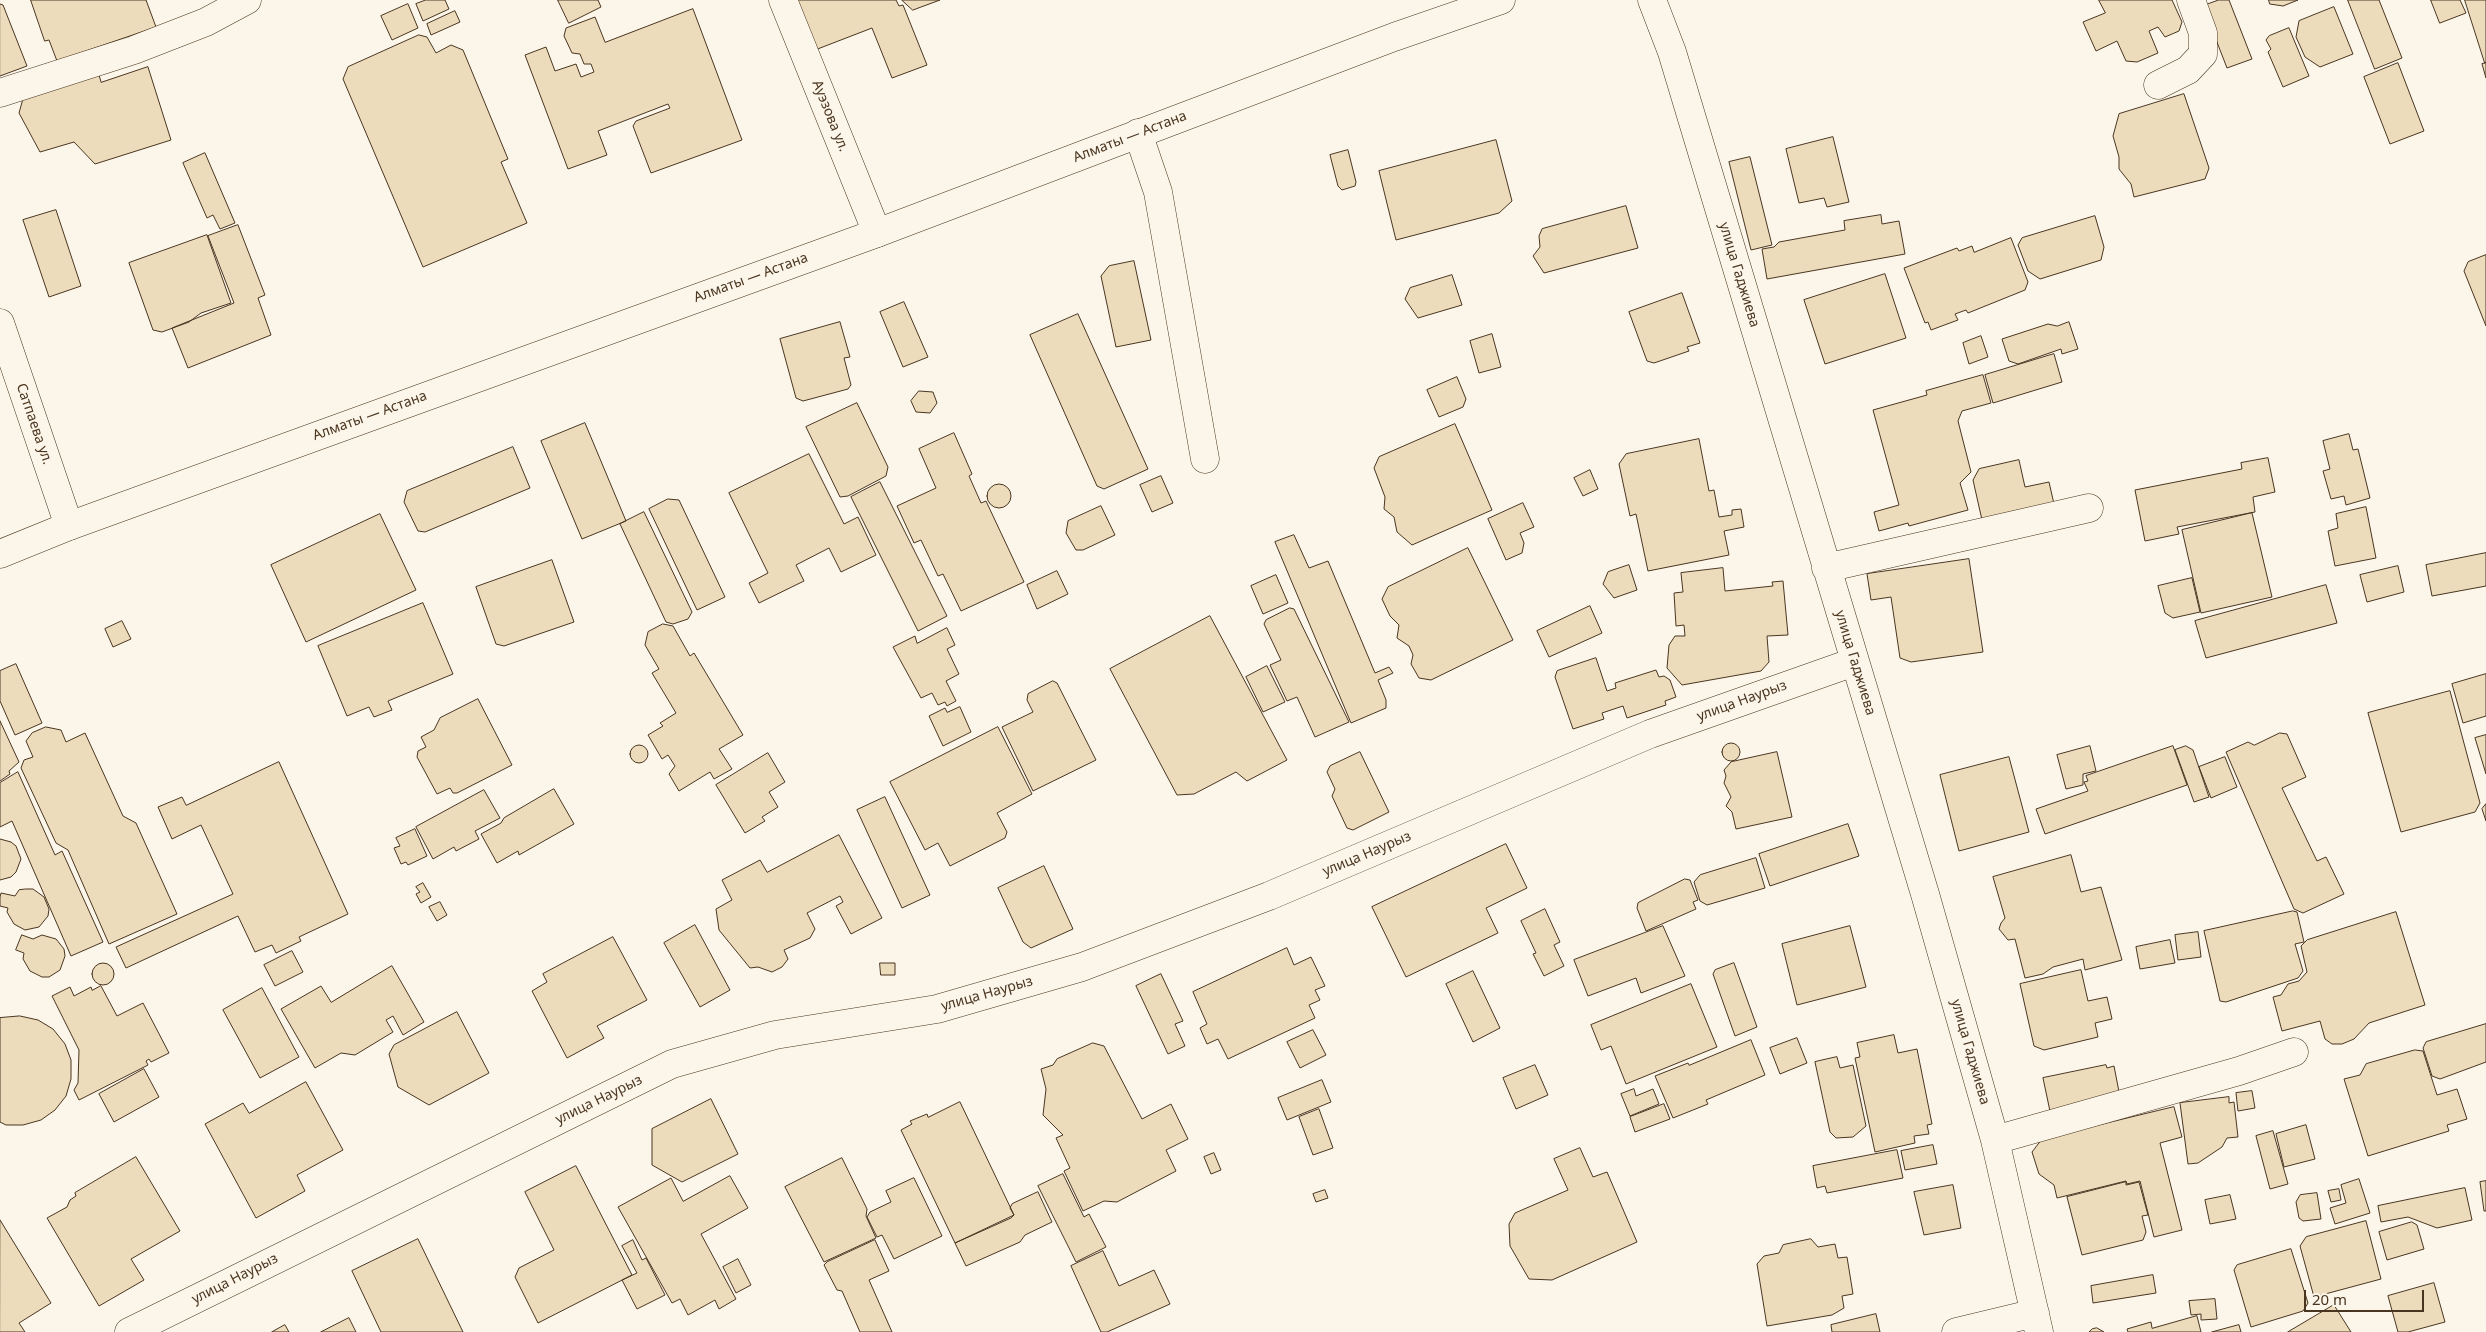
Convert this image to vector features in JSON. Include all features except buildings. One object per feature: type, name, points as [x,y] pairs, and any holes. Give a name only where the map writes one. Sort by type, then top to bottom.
[{"type":"main road","points":[[0,93],[134,50],[206,22],[247,0]]},
{"type":"main road","name":"Ауэзова ул.","points":[[783,0],[877,233]]},
{"type":"main road","name":"Алматы — Астана","points":[[0,554],[70,526],[877,233],[1385,41],[1501,0]]},
{"type":"main road","name":"улица Гаджиева","points":[[1652,0],[1672,52],[1925,894],[1995,1140],[2037,1323]]},
{"type":"main road","points":[[2158,85],[2188,70],[2203,54],[2203,34],[2191,0]]},
{"type":"main road","points":[[1138,134],[1158,192],[1206,459]]},
{"type":"main road","name":"Сатпаева ул.","points":[[0,323],[70,526]]},
{"type":"main road","points":[[1826,568],[2089,508]]},
{"type":"main road","name":"улица Наурыз","points":[[129,1332],[672,1064],[775,1035],[937,1009],[1082,968],[1269,896],[1650,734],[1854,662]]},
{"type":"main road","points":[[1995,1140],[2239,1071],[2294,1052]]},
{"type":"main road","points":[[1956,1332],[2037,1323]]}]
